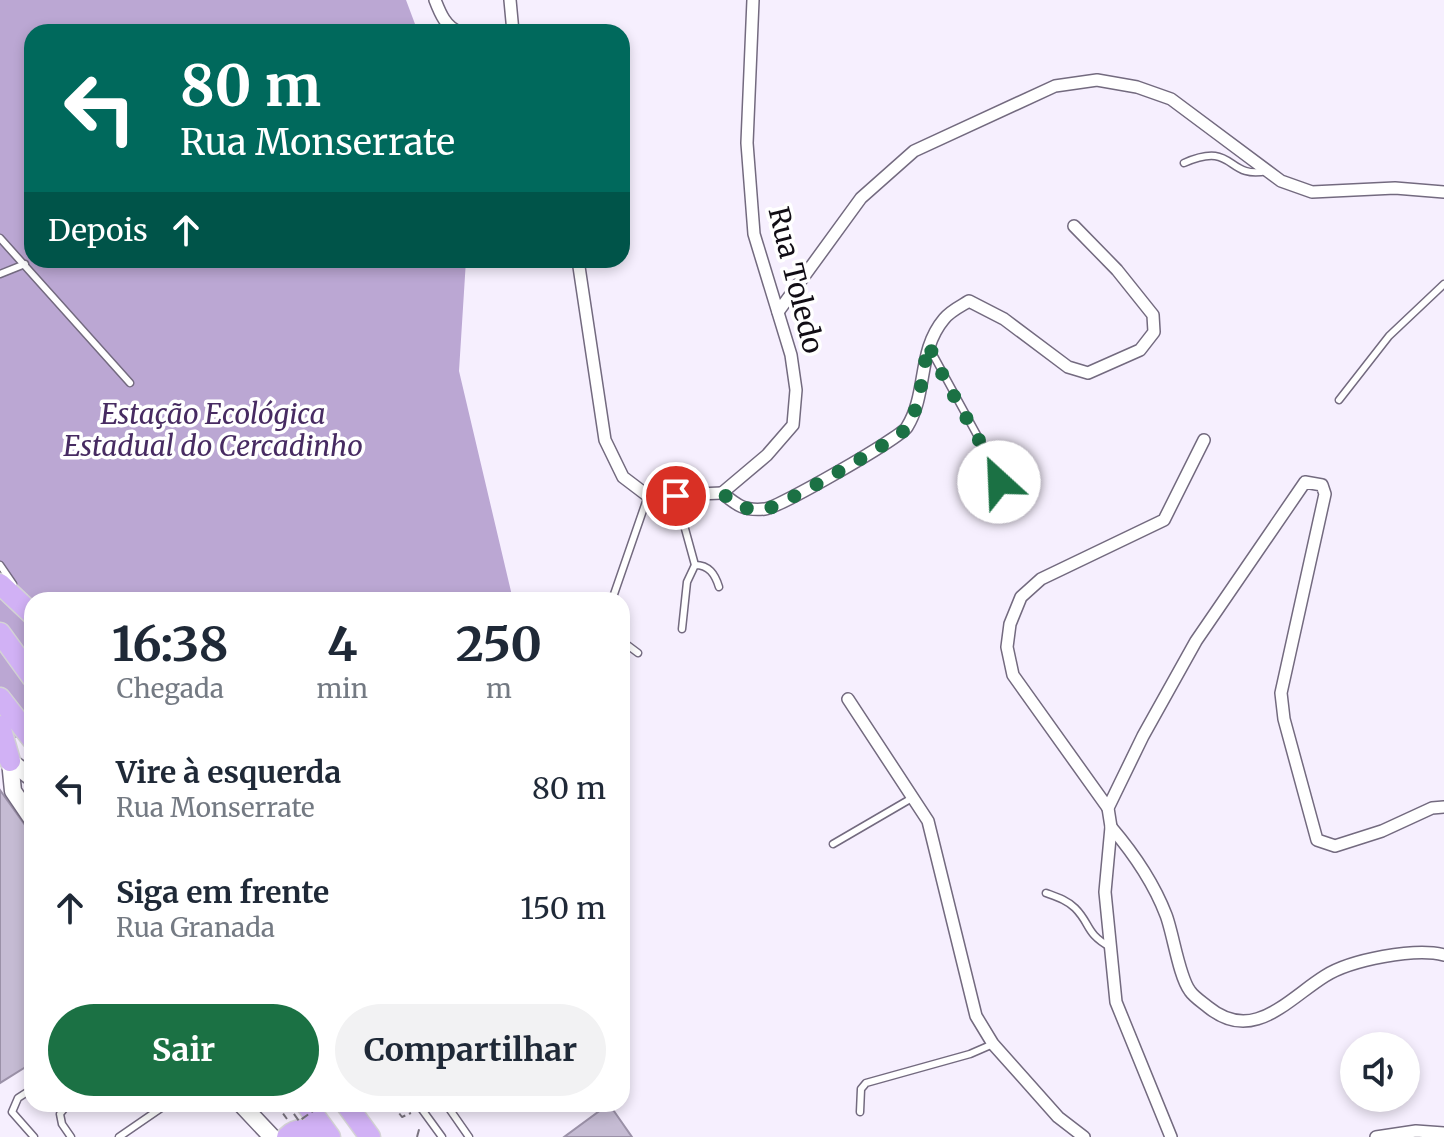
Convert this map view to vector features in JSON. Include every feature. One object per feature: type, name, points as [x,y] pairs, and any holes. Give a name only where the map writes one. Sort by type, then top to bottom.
[{"type":"highway","points":[[0,584],[24,605]]},
{"type":"highway","points":[[0,633],[24,666]]},
{"type":"highway","points":[[0,698],[24,729]]},
{"type":"highway","points":[[0,726],[3,763]]},
{"type":"highway","points":[[312,1112],[330,1137]]},
{"type":"highway","points":[[352,1112],[370,1137]]},
{"type":"highway","points":[[287,1137],[304,1129],[323,1137]]},
{"type":"street","points":[[435,0],[448,24]]},
{"type":"street","points":[[510,0],[512,24]]},
{"type":"street","name":"Rua Toledo","points":[[722,493],[767,455],[793,425],[796,390],[791,355],[754,234],[747,143],[753,0]]},
{"type":"street","points":[[778,312],[861,198],[914,151],[1055,86],[1097,80],[1137,87],[1171,99],[1281,181],[1312,192],[1395,188],[1444,192]]},
{"type":"street","points":[[579,268],[605,440],[623,477],[648,496],[722,493],[742,509],[769,509],[907,430],[918,398],[928,344],[945,317],[969,301],[1004,319],[1068,367],[1088,373],[1140,350],[1154,332],[1153,315],[1117,270],[1074,226]]},
{"type":"street","points":[[1169,1137],[1116,1002],[1105,892],[1111,827],[1108,808],[1013,675],[1007,647],[1010,624],[1021,597],[1041,579],[1164,520],[1204,440]]},
{"type":"street","points":[[1108,808],[1143,736],[1196,641],[1305,482],[1322,485],[1325,494],[1281,693],[1284,719],[1317,840],[1335,846],[1382,831],[1432,808],[1444,807]]},
{"type":"street","points":[[848,699],[928,821],[976,1016],[993,1044],[1058,1117],[1084,1137]]},
{"type":"street","points":[[3,763],[24,774]]},
{"type":"street","points":[[3,763],[13,791],[24,807]]},
{"type":"street","points":[[1111,827],[1142,865],[1165,914],[1188,989],[1224,1020],[1252,1020],[1278,1012],[1327,974],[1378,957],[1434,952],[1444,955]]},
{"type":"street","points":[[249,1112],[268,1132]]},
{"type":"street","points":[[262,1112],[268,1132]]},
{"type":"street","points":[[1376,1137],[1416,1131],[1444,1133]]},
{"type":"lane","points":[[1184,163],[1202,155],[1216,154],[1245,172],[1267,171]]},
{"type":"lane","points":[[0,238],[24,263]]},
{"type":"lane","points":[[0,274],[24,264]]},
{"type":"lane","points":[[29,268],[130,383]]},
{"type":"lane","points":[[1339,400],[1389,336],[1444,284]]},
{"type":"lane","points":[[928,344],[1000,477],[998,484],[975,498]]},
{"type":"lane","points":[[615,592],[648,496]]},
{"type":"lane","points":[[676,496],[695,565],[687,582],[682,629]]},
{"type":"lane","points":[[0,565],[24,600]]},
{"type":"lane","points":[[695,565],[708,568],[719,587]]},
{"type":"lane","points":[[630,647],[638,653]]},
{"type":"lane","points":[[833,844],[912,798]]},
{"type":"lane","points":[[1046,893],[1071,905],[1094,938],[1110,947]]},
{"type":"lane","points":[[860,1112],[861,1089],[866,1083],[970,1054],[993,1044]]},
{"type":"lane","points":[[24,1094],[18,1098],[12,1112],[34,1137]]},
{"type":"lane","points":[[62,1112],[62,1124],[71,1137]]},
{"type":"lane","points":[[119,1137],[155,1112]]},
{"type":"lane","points":[[424,1112],[442,1137]]},
{"type":"lane","points":[[452,1112],[469,1137]]},
{"type":"path","points":[[293,1112],[299,1121],[312,1112]]},
{"type":"path","points":[[408,1112],[417,1115],[421,1127],[417,1137]]},
{"type":"green space","name":"Estação Ecológica Estadual do Cercadinho","points":[[0,0],[406,0],[415,24],[24,24],[24,268],[465,268],[459,371],[511,592],[24,592],[24,738],[0,738]]},
{"type":"building","points":[[0,790],[24,824],[24,1068],[0,1083]]},
{"type":"building","points":[[598,1112],[615,1112],[632,1137],[564,1137]]},
{"type":"route","points":[[676,496],[722,493],[742,509],[769,509],[877,449],[907,430],[918,398],[928,344],[1000,477],[999,482]]}]
